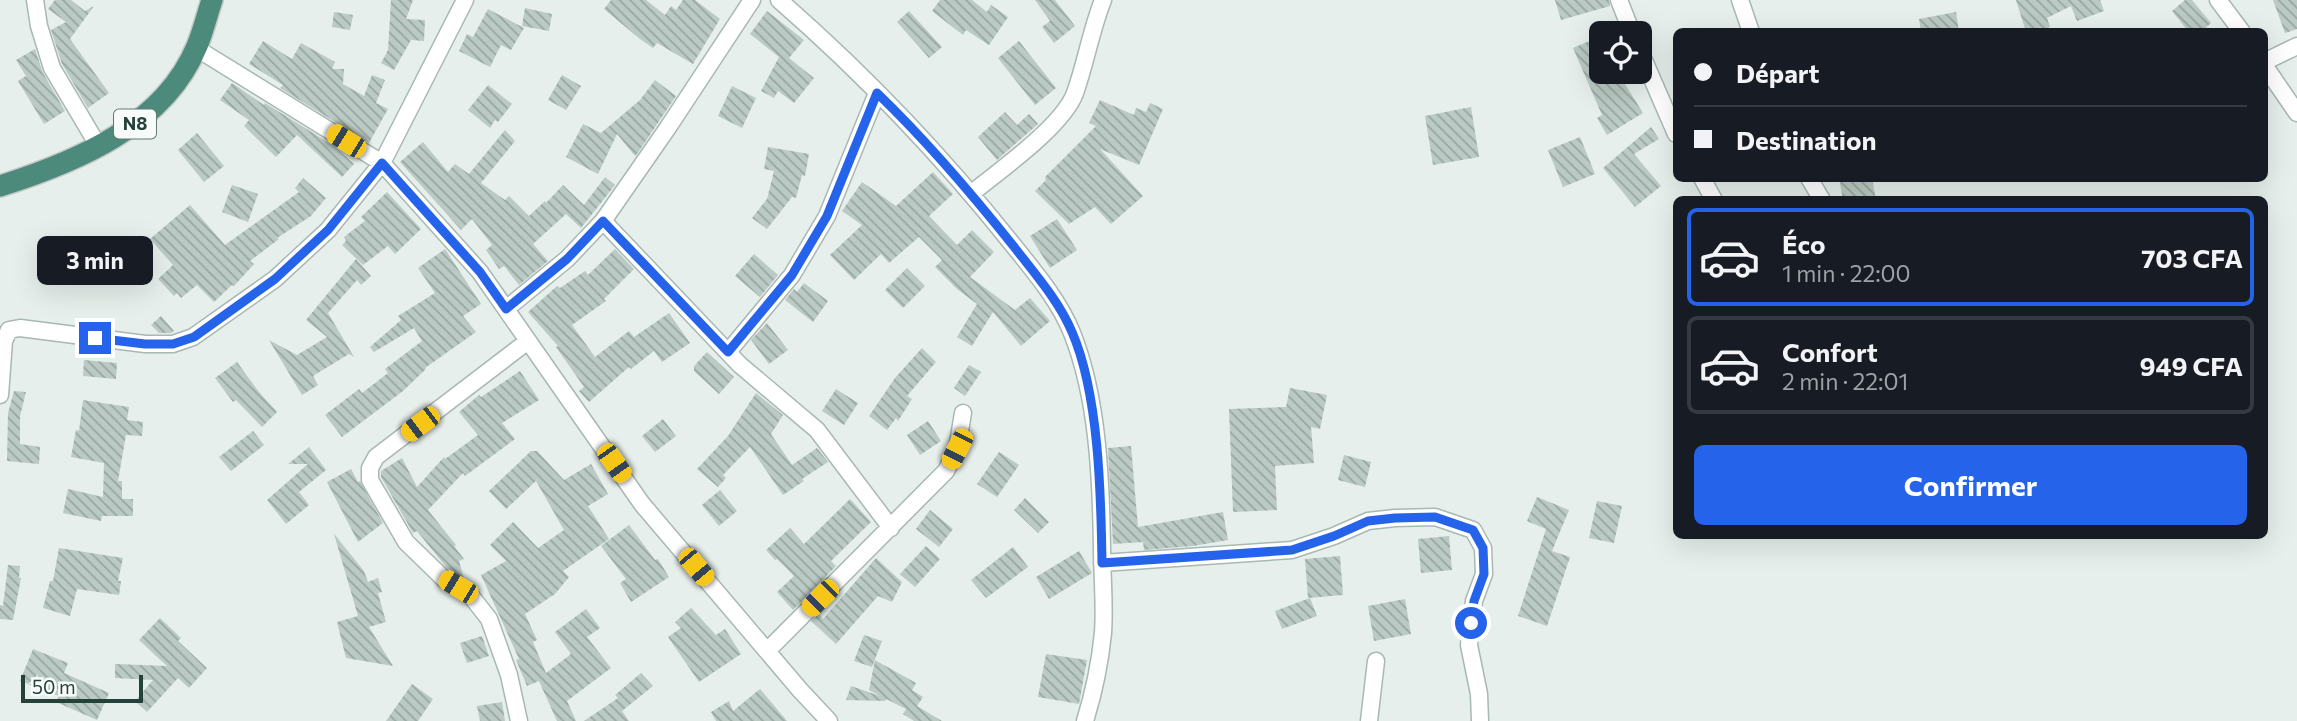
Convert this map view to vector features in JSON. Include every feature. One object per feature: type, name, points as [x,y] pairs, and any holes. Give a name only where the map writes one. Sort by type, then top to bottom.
[{"type":"highway","name":"N8","points":[[0,186],[42,173],[99,147],[146,116],[178,79],[196,48],[212,0]]},
{"type":"street","points":[[36,0],[39,26],[52,68],[99,147]]},
{"type":"street","points":[[0,395],[4,341],[9,330],[20,328],[145,344],[173,344],[194,337],[275,279],[328,230],[382,163],[465,0]]},
{"type":"street","points":[[506,309],[567,259],[603,221],[752,0]]},
{"type":"street","points":[[779,0],[877,93],[972,193],[1043,284],[1072,331],[1087,379],[1101,516],[1103,632],[1094,690],[1085,721]]},
{"type":"street","points":[[972,193],[1063,113],[1074,94],[1102,0]]},
{"type":"street","points":[[1619,0],[1627,21]]},
{"type":"street","points":[[1740,0],[1750,28]]},
{"type":"street","points":[[2218,0],[2239,28]]},
{"type":"street","points":[[2268,61],[2297,46]]},
{"type":"street","points":[[196,48],[382,163],[480,272],[642,504],[829,721]]},
{"type":"street","points":[[2268,69],[2297,113]]},
{"type":"street","points":[[1652,79],[1673,127]]},
{"type":"street","points":[[728,352],[792,275],[827,216],[877,93]]},
{"type":"street","points":[[603,221],[728,352],[817,430],[891,528]]},
{"type":"street","points":[[519,721],[509,675],[489,619],[471,596],[444,579],[406,542],[370,480],[370,468],[376,457],[528,341]]},
{"type":"street","points":[[767,651],[946,471],[957,449],[963,413]]},
{"type":"street","points":[[1102,563],[1292,550],[1368,521],[1395,518],[1435,517],[1473,530],[1483,548],[1484,574],[1474,601],[1469,645],[1479,694],[1480,721]]},
{"type":"street","points":[[1369,721],[1376,662]]},
{"type":"building","points":[[55,0],[71,0],[85,11],[94,6],[70,39],[109,93],[88,108],[62,64],[51,30],[66,22],[48,9]]},
{"type":"building","points":[[391,0],[413,0],[406,19],[425,20],[424,41],[411,40],[394,70],[381,63],[388,50]]},
{"type":"building","points":[[611,0],[646,0],[665,15],[671,6],[676,10],[683,0],[695,0],[720,19],[693,64],[657,43],[653,48],[640,39],[604,9]]},
{"type":"building","points":[[940,0],[972,0],[987,12],[991,5],[1008,17],[989,45],[966,30],[963,35],[932,11]]},
{"type":"building","points":[[1035,0],[1055,0],[1075,26],[1054,43],[1042,27],[1050,21]]},
{"type":"building","points":[[1555,0],[1609,0],[1610,6],[1561,20]]},
{"type":"building","points":[[2016,0],[2100,0],[2104,11],[2077,21],[2071,6],[2047,18],[2050,27],[2025,28]]},
{"type":"building","points":[[2185,0],[2192,0],[2211,23],[2205,28],[2186,28],[2172,11]]},
{"type":"building","points":[[2273,0],[2297,0],[2297,29],[2285,33]]},
{"type":"building","points":[[525,8],[552,14],[549,31],[522,26]]},
{"type":"building","points":[[488,9],[524,28],[511,50],[501,45],[490,67],[459,51],[467,34],[473,37]]},
{"type":"building","points":[[767,11],[804,40],[789,58],[814,78],[794,103],[778,91],[774,98],[761,91],[779,57],[750,34]]},
{"type":"building","points":[[909,11],[942,47],[929,58],[897,22]]},
{"type":"building","points":[[334,12],[353,15],[350,30],[332,27]]},
{"type":"building","points":[[1956,12],[1958,28],[1920,28],[1919,19]]},
{"type":"building","points":[[263,41],[292,59],[301,43],[335,62],[332,69],[344,69],[343,84],[364,96],[372,75],[385,80],[376,103],[388,109],[369,143],[280,88],[283,85],[249,64]]},
{"type":"building","points":[[1019,41],[1056,88],[1035,105],[998,58]]},
{"type":"building","points":[[1589,41],[1589,84],[1625,84],[1643,113],[1607,135],[1597,118],[1602,115],[1573,48]]},
{"type":"building","points":[[35,49],[43,73],[65,111],[44,124],[18,81],[26,76],[16,60]]},
{"type":"building","points":[[562,75],[581,86],[566,110],[548,100]]},
{"type":"building","points":[[655,80],[676,96],[635,156],[617,134],[598,174],[566,157],[583,124],[601,133],[640,100]]},
{"type":"building","points":[[232,83],[334,146],[354,164],[342,177],[297,135],[276,157],[244,126],[249,120],[220,100]]},
{"type":"building","points":[[488,85],[512,104],[490,128],[468,110]]},
{"type":"building","points":[[732,86],[756,98],[742,128],[718,116]]},
{"type":"building","points":[[1100,100],[1134,115],[1136,108],[1146,112],[1150,103],[1163,109],[1139,165],[1100,149],[1143,196],[1111,224],[1095,207],[1069,224],[1035,191],[1046,180],[1045,177],[1096,126],[1089,123]]},
{"type":"building","points":[[1471,107],[1479,157],[1433,165],[1425,116]]},
{"type":"building","points":[[1005,112],[1017,125],[1029,114],[1038,124],[997,160],[978,137]]},
{"type":"building","points":[[1651,127],[1659,139],[1634,154],[1661,186],[1635,207],[1603,168]]},
{"type":"building","points":[[505,130],[515,141],[481,183],[505,200],[509,196],[529,216],[563,185],[584,205],[605,177],[615,185],[581,228],[566,214],[533,244],[548,261],[519,285],[504,266],[499,269],[486,250],[492,245],[472,219],[461,230],[400,162],[423,142],[448,172],[455,164],[469,174]]},
{"type":"building","points":[[197,133],[224,166],[204,182],[178,150]]},
{"type":"building","points":[[1580,137],[1595,174],[1563,187],[1548,150]]},
{"type":"building","points":[[768,147],[809,154],[805,176],[802,175],[796,198],[792,197],[767,229],[752,218],[767,199],[774,171],[764,169]]},
{"type":"building","points":[[933,172],[953,194],[929,216],[957,245],[972,230],[994,252],[970,277],[1015,310],[1030,298],[1050,321],[1021,346],[993,312],[972,346],[957,337],[977,304],[935,267],[942,260],[919,237],[889,263],[881,254],[854,280],[830,255],[862,225],[842,211],[862,182],[896,206]]},
{"type":"building","points":[[303,178],[326,198],[311,216],[277,238],[279,239],[250,261],[254,264],[234,286],[214,302],[197,285],[181,298],[177,293],[174,296],[158,279],[173,265],[150,239],[190,205],[225,245],[299,192],[295,188]]},
{"type":"building","points":[[1840,182],[1873,182],[1875,196],[1842,196]]},
{"type":"building","points":[[232,185],[258,194],[248,222],[222,212]]},
{"type":"building","points":[[387,192],[421,229],[395,254],[388,246],[363,265],[342,245],[346,241],[344,237],[365,221],[361,217]]},
{"type":"building","points":[[1057,219],[1077,250],[1050,268],[1030,236]]},
{"type":"building","points":[[445,249],[481,304],[463,316],[476,332],[425,368],[403,391],[342,437],[325,415],[359,389],[362,393],[388,373],[385,369],[422,341],[414,328],[374,352],[370,347],[401,320],[398,316],[435,293],[418,268]]},
{"type":"building","points":[[615,249],[634,269],[604,299],[606,301],[572,325],[595,357],[629,331],[634,337],[669,313],[690,343],[662,362],[654,351],[631,369],[629,367],[589,402],[579,391],[584,387],[556,347],[558,346],[528,312],[557,286],[560,288],[585,271],[588,275]]},
{"type":"building","points":[[754,254],[778,275],[760,297],[735,276]]},
{"type":"building","points":[[356,259],[371,276],[361,285],[357,280],[328,313],[354,357],[349,354],[313,376],[318,385],[302,395],[269,340],[297,355],[327,337],[306,320]]},
{"type":"building","points":[[907,268],[925,286],[903,308],[885,290]]},
{"type":"building","points":[[804,283],[828,301],[813,322],[785,300],[794,289],[797,292]]},
{"type":"building","points":[[161,316],[174,331],[159,333],[151,325]]},
{"type":"building","points":[[767,323],[788,350],[769,364],[751,340]]},
{"type":"building","points":[[922,348],[936,362],[907,396],[912,399],[898,421],[896,418],[887,430],[869,416],[895,378]]},
{"type":"building","points":[[707,352],[734,377],[719,394],[694,371],[694,366]]},
{"type":"building","points":[[84,360],[117,363],[116,379],[83,376]]},
{"type":"building","points":[[237,362],[277,412],[262,427],[236,400],[233,402],[215,378]]},
{"type":"building","points":[[969,365],[981,372],[965,396],[954,388]]},
{"type":"building","points":[[520,371],[539,400],[502,423],[515,439],[465,476],[463,473],[428,510],[464,559],[459,561],[464,579],[446,567],[417,531],[413,533],[381,477],[381,471],[402,458],[417,487],[444,457],[445,459],[478,435],[459,412],[479,395],[481,397]]},
{"type":"building","points":[[1290,388],[1327,395],[1320,429],[1311,427],[1314,463],[1275,466],[1277,510],[1233,512],[1229,409],[1286,407]]},
{"type":"building","points":[[836,389],[858,403],[844,425],[822,411]]},
{"type":"building","points":[[14,391],[26,392],[20,416],[20,444],[40,447],[39,464],[7,461],[8,413]]},
{"type":"building","points":[[756,393],[783,415],[771,434],[792,465],[817,448],[828,462],[783,495],[750,447],[723,475],[726,478],[718,487],[697,469],[728,436]]},
{"type":"building","points":[[83,400],[129,407],[127,420],[143,422],[142,436],[126,435],[118,481],[122,481],[122,499],[133,499],[133,516],[102,516],[101,521],[63,513],[68,489],[103,497],[104,463],[71,457],[76,430],[79,431]]},
{"type":"building","points":[[663,419],[676,436],[655,452],[642,436]]},
{"type":"building","points":[[928,421],[941,441],[920,455],[907,435]]},
{"type":"building","points":[[253,431],[264,445],[231,471],[219,457]]},
{"type":"building","points":[[1131,446],[1138,527],[1223,512],[1228,540],[1144,550],[1143,542],[1113,544],[1108,448]]},
{"type":"building","points":[[309,447],[326,470],[299,492],[309,505],[286,524],[267,500],[308,464],[288,464]]},
{"type":"building","points":[[531,451],[537,451],[564,480],[591,464],[608,494],[588,506],[609,539],[563,571],[569,577],[555,594],[525,614],[537,640],[533,642],[546,673],[571,654],[555,632],[586,609],[600,628],[587,637],[611,668],[567,701],[576,721],[557,721],[539,681],[527,686],[516,660],[519,659],[481,575],[506,561],[490,545],[513,522],[538,548],[564,530],[536,481],[506,509],[489,491]]},
{"type":"building","points":[[999,452],[1019,465],[997,497],[977,484]]},
{"type":"building","points":[[1344,455],[1371,462],[1365,487],[1338,480]]},
{"type":"building","points":[[351,469],[383,523],[358,542],[327,482]]},
{"type":"building","points":[[720,490],[737,511],[719,526],[702,505]]},
{"type":"building","points":[[1537,497],[1569,510],[1552,551],[1570,557],[1547,626],[1518,616],[1546,529],[1527,521]]},
{"type":"building","points":[[1025,498],[1049,522],[1038,533],[1014,510]]},
{"type":"building","points":[[850,499],[871,522],[831,561],[836,566],[793,610],[777,592],[794,576],[766,550],[790,528],[804,544]]},
{"type":"building","points":[[1597,501],[1622,506],[1614,543],[1589,538]]},
{"type":"building","points":[[930,510],[953,529],[939,547],[916,529]]},
{"type":"building","points":[[629,525],[655,560],[658,559],[669,577],[631,602],[620,583],[626,579],[601,546]]},
{"type":"building","points":[[334,534],[364,571],[368,582],[378,578],[382,592],[378,593],[386,622],[369,627],[393,666],[346,658],[337,622],[358,616]]},
{"type":"building","points":[[1449,536],[1452,570],[1421,573],[1418,539]]},
{"type":"building","points":[[926,546],[940,559],[915,587],[900,574]]},
{"type":"building","points":[[1013,547],[1028,567],[986,598],[971,580]]},
{"type":"building","points":[[59,548],[123,558],[118,581],[121,581],[119,595],[77,589],[70,616],[43,608],[50,581],[53,581]]},
{"type":"building","points":[[1079,551],[1092,573],[1049,599],[1036,577]]},
{"type":"building","points":[[1340,556],[1343,595],[1308,598],[1305,559]]},
{"type":"building","points":[[876,558],[902,582],[892,602],[878,596],[836,644],[811,621],[819,614],[823,619]]},
{"type":"building","points":[[8,565],[20,566],[21,578],[13,620],[0,619]]},
{"type":"building","points":[[1310,598],[1317,616],[1282,629],[1275,611]]},
{"type":"building","points":[[1405,599],[1411,634],[1374,641],[1368,606]]},
{"type":"building","points":[[691,608],[716,635],[725,629],[741,654],[699,682],[668,637],[681,628],[675,622]]},
{"type":"building","points":[[160,618],[181,638],[178,641],[207,668],[189,688],[178,678],[147,712],[135,701],[153,680],[115,678],[115,664],[167,666],[139,640]]},
{"type":"building","points":[[864,635],[882,641],[872,667],[854,661]]},
{"type":"building","points":[[482,636],[489,656],[467,663],[460,643]]},
{"type":"building","points":[[33,649],[68,663],[64,673],[109,693],[97,720],[56,702],[59,696],[20,681]]},
{"type":"building","points":[[1046,654],[1087,660],[1079,704],[1038,697]]},
{"type":"building","points":[[875,660],[916,683],[912,690],[923,697],[917,706],[942,721],[914,721],[903,714],[906,709],[886,699],[846,700],[851,686],[880,696],[869,690]]},
{"type":"building","points":[[641,673],[653,686],[622,711],[629,721],[584,721],[618,698],[615,695]]},
{"type":"building","points":[[412,684],[433,699],[418,721],[386,721]]},
{"type":"building","points":[[760,689],[787,721],[716,721],[711,712],[729,701],[733,711]]},
{"type":"building","points":[[502,702],[505,721],[480,721],[477,706]]},
{"type":"route","points":[[95,338],[145,344],[173,344],[194,337],[275,279],[328,230],[382,163],[480,272],[506,309],[567,259],[603,221],[728,352],[792,275],[827,216],[877,93],[972,193],[1043,284],[1072,331],[1087,379],[1094,429],[1102,563],[1292,550],[1368,521],[1435,517],[1473,530],[1483,548],[1484,574],[1474,601],[1471,623]]}]
